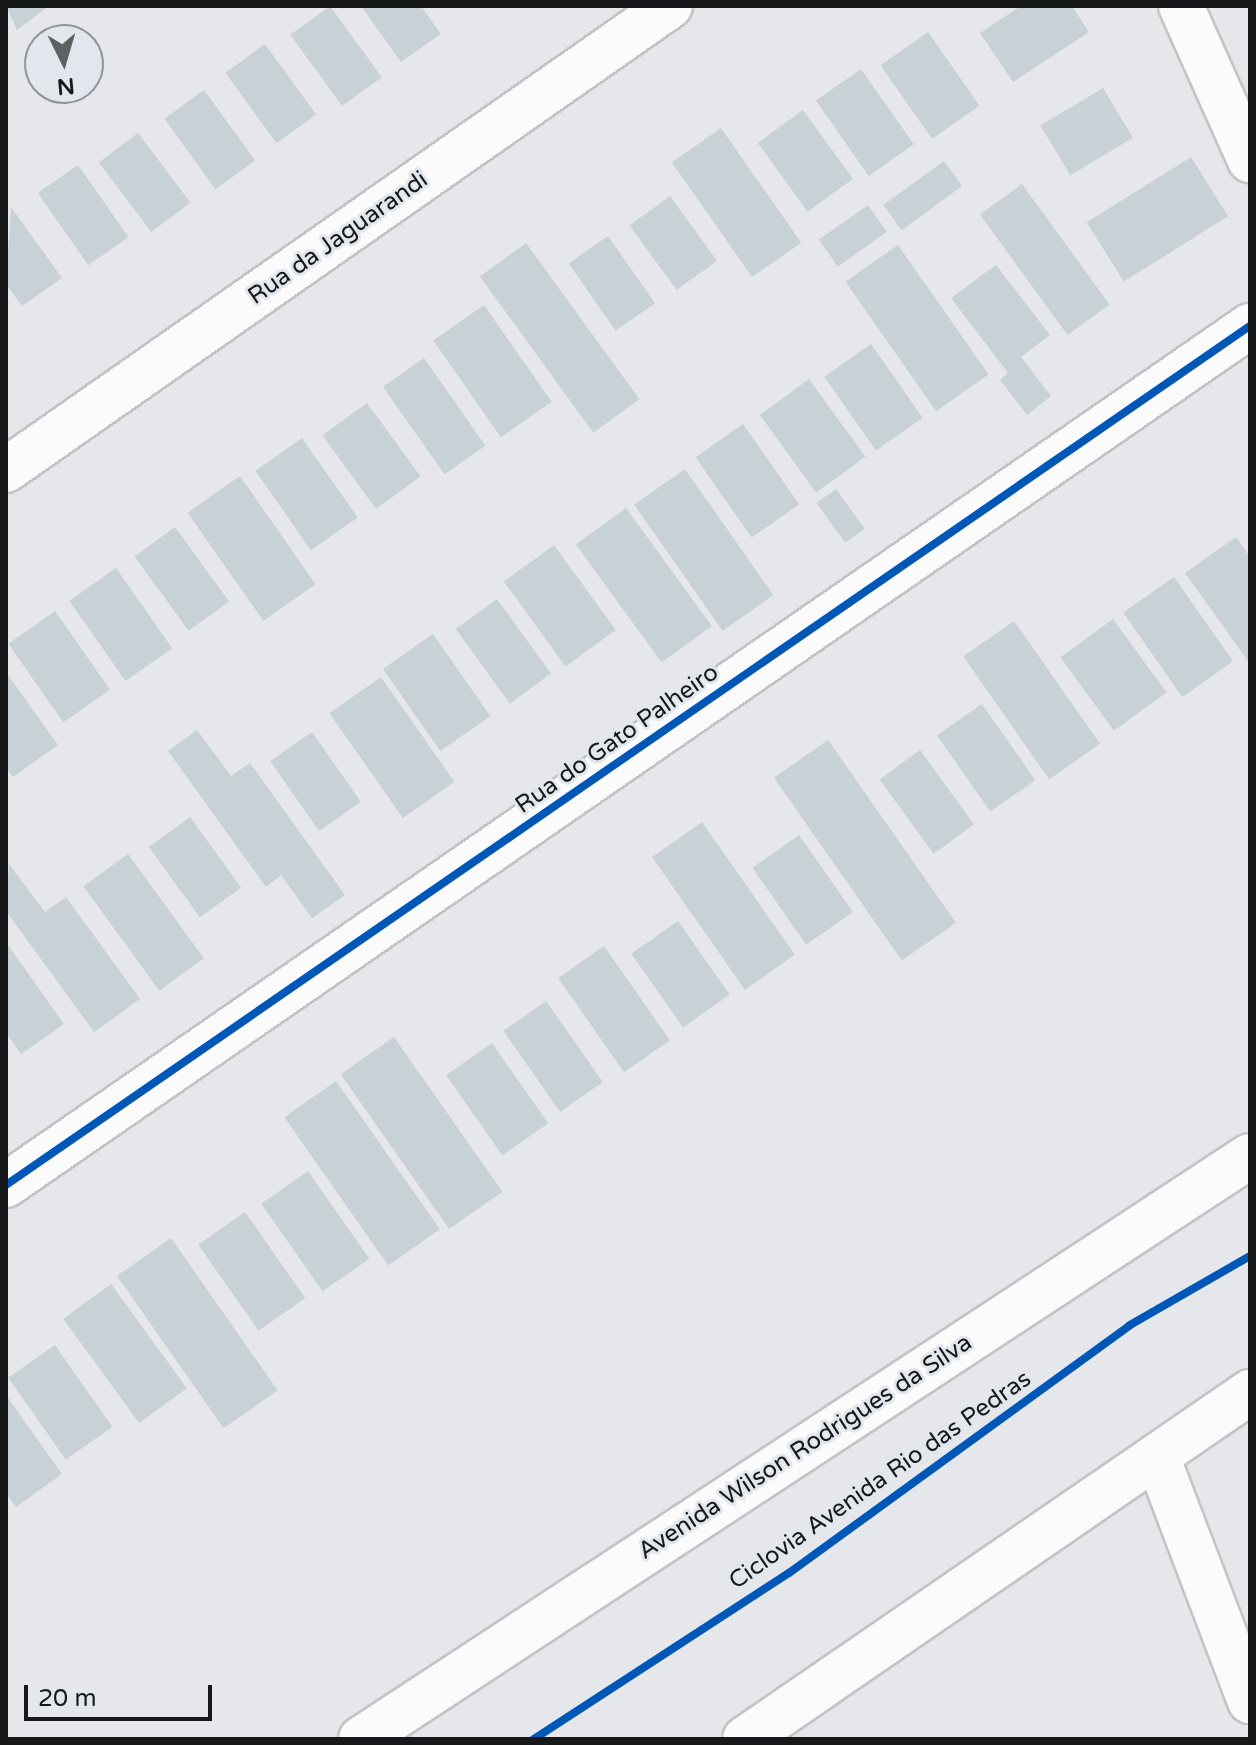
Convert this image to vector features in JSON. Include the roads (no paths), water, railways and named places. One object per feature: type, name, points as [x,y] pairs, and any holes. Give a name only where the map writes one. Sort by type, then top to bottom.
[{"type":"street","name":"Rua da Jaguarandi","points":[[6,470],[670,6]]},
{"type":"street","points":[[1181,6],[1250,160]]},
{"type":"street","name":"Rua do Gato Palheiro","points":[[6,1185],[1250,326]]},
{"type":"street","name":"Avenida Wilson Rodrigues da Silva","points":[[361,1739],[1250,1156]]},
{"type":"street","points":[[745,1739],[1158,1459],[1250,1392]]},
{"type":"street","points":[[1158,1459],[1250,1701]]}]
